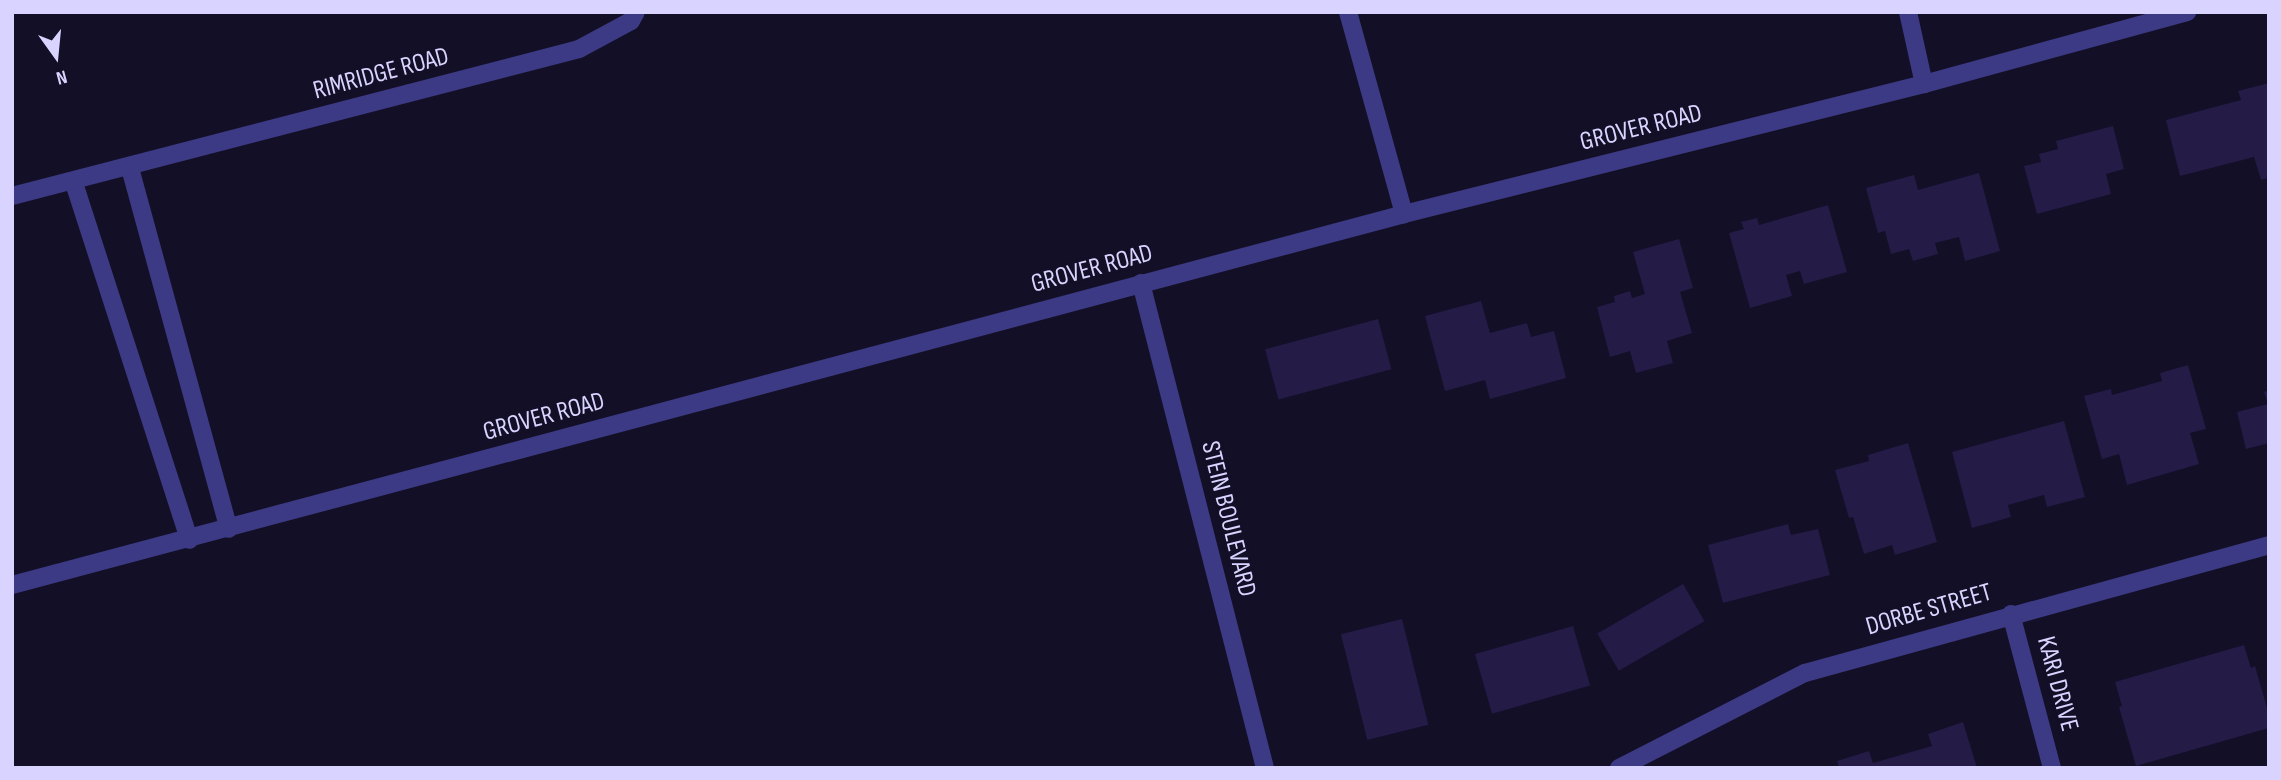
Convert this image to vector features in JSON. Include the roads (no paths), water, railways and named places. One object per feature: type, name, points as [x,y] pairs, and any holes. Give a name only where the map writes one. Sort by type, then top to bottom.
[{"type":"street","name":"RIMRIDGE ROAD","points":[[12,196],[74,183],[579,49],[631,21],[636,12]]},
{"type":"street","points":[[1348,12],[1404,214]]},
{"type":"street","points":[[1908,12],[1924,84]]},
{"type":"street","name":"GROVER ROAD","points":[[12,585],[189,540],[1141,283],[1924,84],[2186,12]]},
{"type":"street","points":[[130,168],[229,529]]},
{"type":"street","points":[[74,183],[189,540]]},
{"type":"street","name":"STEIN BOULEVARD","points":[[1141,283],[1265,768]]},
{"type":"street","name":"DORBE STREET","points":[[1619,768],[1805,673],[2269,545]]},
{"type":"street","name":"KARI DRIVE","points":[[2011,614],[2052,768]]}]
